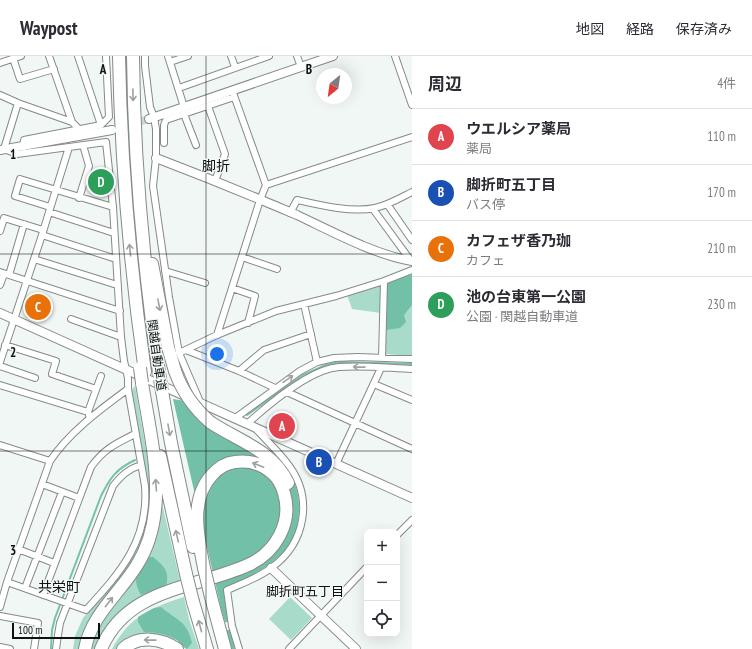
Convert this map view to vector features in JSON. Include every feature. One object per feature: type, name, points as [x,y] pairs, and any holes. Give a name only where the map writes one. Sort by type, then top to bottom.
[{"type":"highway","name":"関越自動車道","points":[[119,56],[122,143],[132,273],[144,377],[167,494],[206,649]]},
{"type":"highway","name":"関越自動車道","points":[[133,56],[135,144],[145,272],[161,385],[181,493],[220,649]]},
{"type":"highway","points":[[108,649],[120,629],[139,612],[153,604],[252,570],[261,565],[281,547],[289,533],[294,504],[292,492],[285,475],[279,467],[265,454],[210,422],[197,410],[182,388],[175,371],[163,324],[138,184]]},
{"type":"highway","points":[[85,649],[88,636],[97,619],[132,573],[140,559],[153,525],[156,490],[144,377]]},
{"type":"highway","points":[[101,649],[107,636],[117,623],[136,606],[165,592],[244,566],[257,560],[277,542],[284,528],[287,504],[281,484],[272,473],[254,463],[232,462],[218,468],[208,479],[199,499],[197,513],[201,569]]},
{"type":"highway","points":[[208,597],[225,649]]},
{"type":"highway","points":[[123,649],[136,642],[148,640],[161,641],[177,649]]},
{"type":"street","points":[[0,63],[21,56]]},
{"type":"street","points":[[50,56],[72,122],[78,129]]},
{"type":"street","points":[[78,56],[101,124]]},
{"type":"street","points":[[23,147],[24,140],[101,124],[109,117],[106,56]]},
{"type":"street","points":[[145,56],[151,118],[156,129],[156,158],[153,186],[165,271],[179,353],[201,404]]},
{"type":"street","points":[[188,56],[169,59],[179,88],[184,111],[196,145]]},
{"type":"street","points":[[231,56],[235,67]]},
{"type":"street","points":[[179,88],[268,56]]},
{"type":"street","points":[[297,56],[301,67]]},
{"type":"street","points":[[164,143],[164,125],[166,120],[184,111],[333,56]]},
{"type":"street","points":[[395,56],[412,106]]},
{"type":"street","points":[[13,58],[20,79],[54,69]]},
{"type":"street","points":[[151,118],[208,106],[233,94]]},
{"type":"street","points":[[217,335],[266,185],[233,94]]},
{"type":"street","points":[[0,95],[72,122]]},
{"type":"street","points":[[2,150],[18,103]]},
{"type":"street","points":[[208,106],[225,154],[214,181]]},
{"type":"street","points":[[2,150],[112,130]]},
{"type":"street","points":[[266,185],[412,137]]},
{"type":"street","points":[[2,150],[18,154],[106,142],[113,207],[121,337],[135,434],[145,486],[145,506],[142,525],[134,546],[116,576],[86,610],[7,582]]},
{"type":"street","points":[[79,198],[89,166],[83,145]]},
{"type":"street","points":[[0,362],[1,354],[6,345],[43,233],[69,147]]},
{"type":"street","points":[[156,158],[290,212],[372,249],[412,264]]},
{"type":"street","points":[[113,207],[20,179],[15,196],[49,210],[114,233]]},
{"type":"street","points":[[290,212],[297,200],[326,207],[373,208],[387,204],[412,192]]},
{"type":"street","points":[[387,204],[412,240]]},
{"type":"street","points":[[373,208],[412,264]]},
{"type":"street","points":[[0,231],[4,218],[24,224],[43,233],[116,259]]},
{"type":"street","points":[[0,285],[24,224]]},
{"type":"street","points":[[242,257],[278,269]]},
{"type":"street","points":[[34,259],[117,285]]},
{"type":"street","points":[[179,353],[217,335],[276,311],[336,296],[384,281],[412,264]]},
{"type":"street","points":[[165,271],[205,283]]},
{"type":"street","points":[[4,274],[27,280],[120,311]]},
{"type":"street","points":[[382,358],[384,281]]},
{"type":"street","points":[[232,288],[255,296],[248,323]]},
{"type":"street","points":[[304,304],[317,362]]},
{"type":"street","points":[[0,313],[412,498]]},
{"type":"street","points":[[71,319],[121,337]]},
{"type":"street","points":[[239,371],[264,350],[311,334]]},
{"type":"street","points":[[6,345],[56,362],[52,374],[96,389]]},
{"type":"street","points":[[186,350],[239,371],[274,388]]},
{"type":"street","points":[[234,418],[274,388],[317,362],[334,358],[412,359]]},
{"type":"street","points":[[0,366],[35,378]]},
{"type":"street","points":[[247,424],[287,392],[319,372],[338,367],[412,370]]},
{"type":"street","points":[[336,464],[381,368]]},
{"type":"street","points":[[89,415],[101,376]]},
{"type":"street","points":[[374,384],[412,400]]},
{"type":"street","points":[[0,385],[89,415]]},
{"type":"street","points":[[0,607],[18,549],[50,461],[89,415],[128,388]]},
{"type":"street","points":[[287,392],[412,449]]},
{"type":"street","points":[[239,649],[232,626],[227,590],[271,568],[292,546],[298,535],[303,520],[303,497],[298,480],[287,463],[255,428]]},
{"type":"street","points":[[43,595],[91,467],[104,452],[113,445],[135,434]]},
{"type":"street","points":[[277,452],[283,440]]},
{"type":"street","points":[[0,445],[50,461]]},
{"type":"street","points":[[56,649],[58,635],[67,604],[113,486],[122,475],[141,465]]},
{"type":"street","points":[[42,484],[79,498]]},
{"type":"street","points":[[25,588],[62,492]]},
{"type":"street","points":[[400,532],[412,520]]},
{"type":"street","points":[[18,549],[54,563]]},
{"type":"street","points":[[271,568],[356,649]]},
{"type":"street","points":[[289,649],[364,570]]},
{"type":"street","points":[[0,616],[38,623],[34,649]]},
{"type":"street","points":[[0,647],[10,649]]},
{"type":"green space","points":[[98,173],[106,175],[108,194],[93,189]]},
{"type":"green space","points":[[412,273],[412,356],[385,354],[387,282]]},
{"type":"green space","points":[[412,273],[412,305],[404,315],[406,322],[400,328],[386,330],[387,282]]},
{"type":"green space","points":[[379,284],[382,285],[381,313],[352,309],[347,295]]},
{"type":"green space","points":[[135,386],[152,490],[149,520],[141,547],[81,649],[73,649],[75,636],[83,618],[130,560],[137,547],[147,515],[149,502],[148,489],[132,390]]},
{"type":"green space","points":[[173,399],[186,401],[280,465],[290,474],[297,491],[299,500],[298,521],[294,536],[286,548],[277,558],[265,567],[224,590],[228,622],[225,622],[221,608]]},
{"type":"green space","points":[[160,495],[181,585],[150,595],[99,649],[88,649],[96,628],[133,580]]},
{"type":"green space","points":[[146,557],[153,557],[163,566],[167,573],[167,581],[166,586],[141,595],[136,584],[136,580],[138,572]]},
{"type":"green space","points":[[184,597],[189,619],[199,649],[186,649],[177,640],[165,637],[126,641],[116,649],[112,649],[126,628],[142,615],[161,605]]},
{"type":"green space","points":[[290,597],[312,618],[291,640],[269,619]]},
{"type":"green space","points":[[161,607],[184,625],[190,635],[192,643],[187,649],[177,640],[169,636],[144,632],[138,622],[138,617],[154,608]]},
{"type":"green space","points":[[226,630],[230,630],[235,649],[232,649]]},
{"type":"waterway","points":[[247,415],[303,375],[326,365],[340,362],[412,364]]},
{"type":"waterway","points":[[51,649],[52,630],[55,618],[101,496],[107,484],[114,475],[128,463],[135,460]]},
{"type":"tunnel","points":[[117,128],[149,119]]},
{"type":"place","name":"池の台東第一公園","points":[[101,182]]},
{"type":"place","name":"カフェザ香乃珈","points":[[38,307]]},
{"type":"place","name":"ウエルシア薬局","points":[[282,426]]},
{"type":"place","name":"脚折町五丁目","points":[[319,462]]},
{"type":"district","name":"脚折","points":[[216,166]]},
{"type":"district","name":"共栄町","points":[[59,587]]},
{"type":"district","name":"脚折町五丁目","points":[[305,591]]}]
